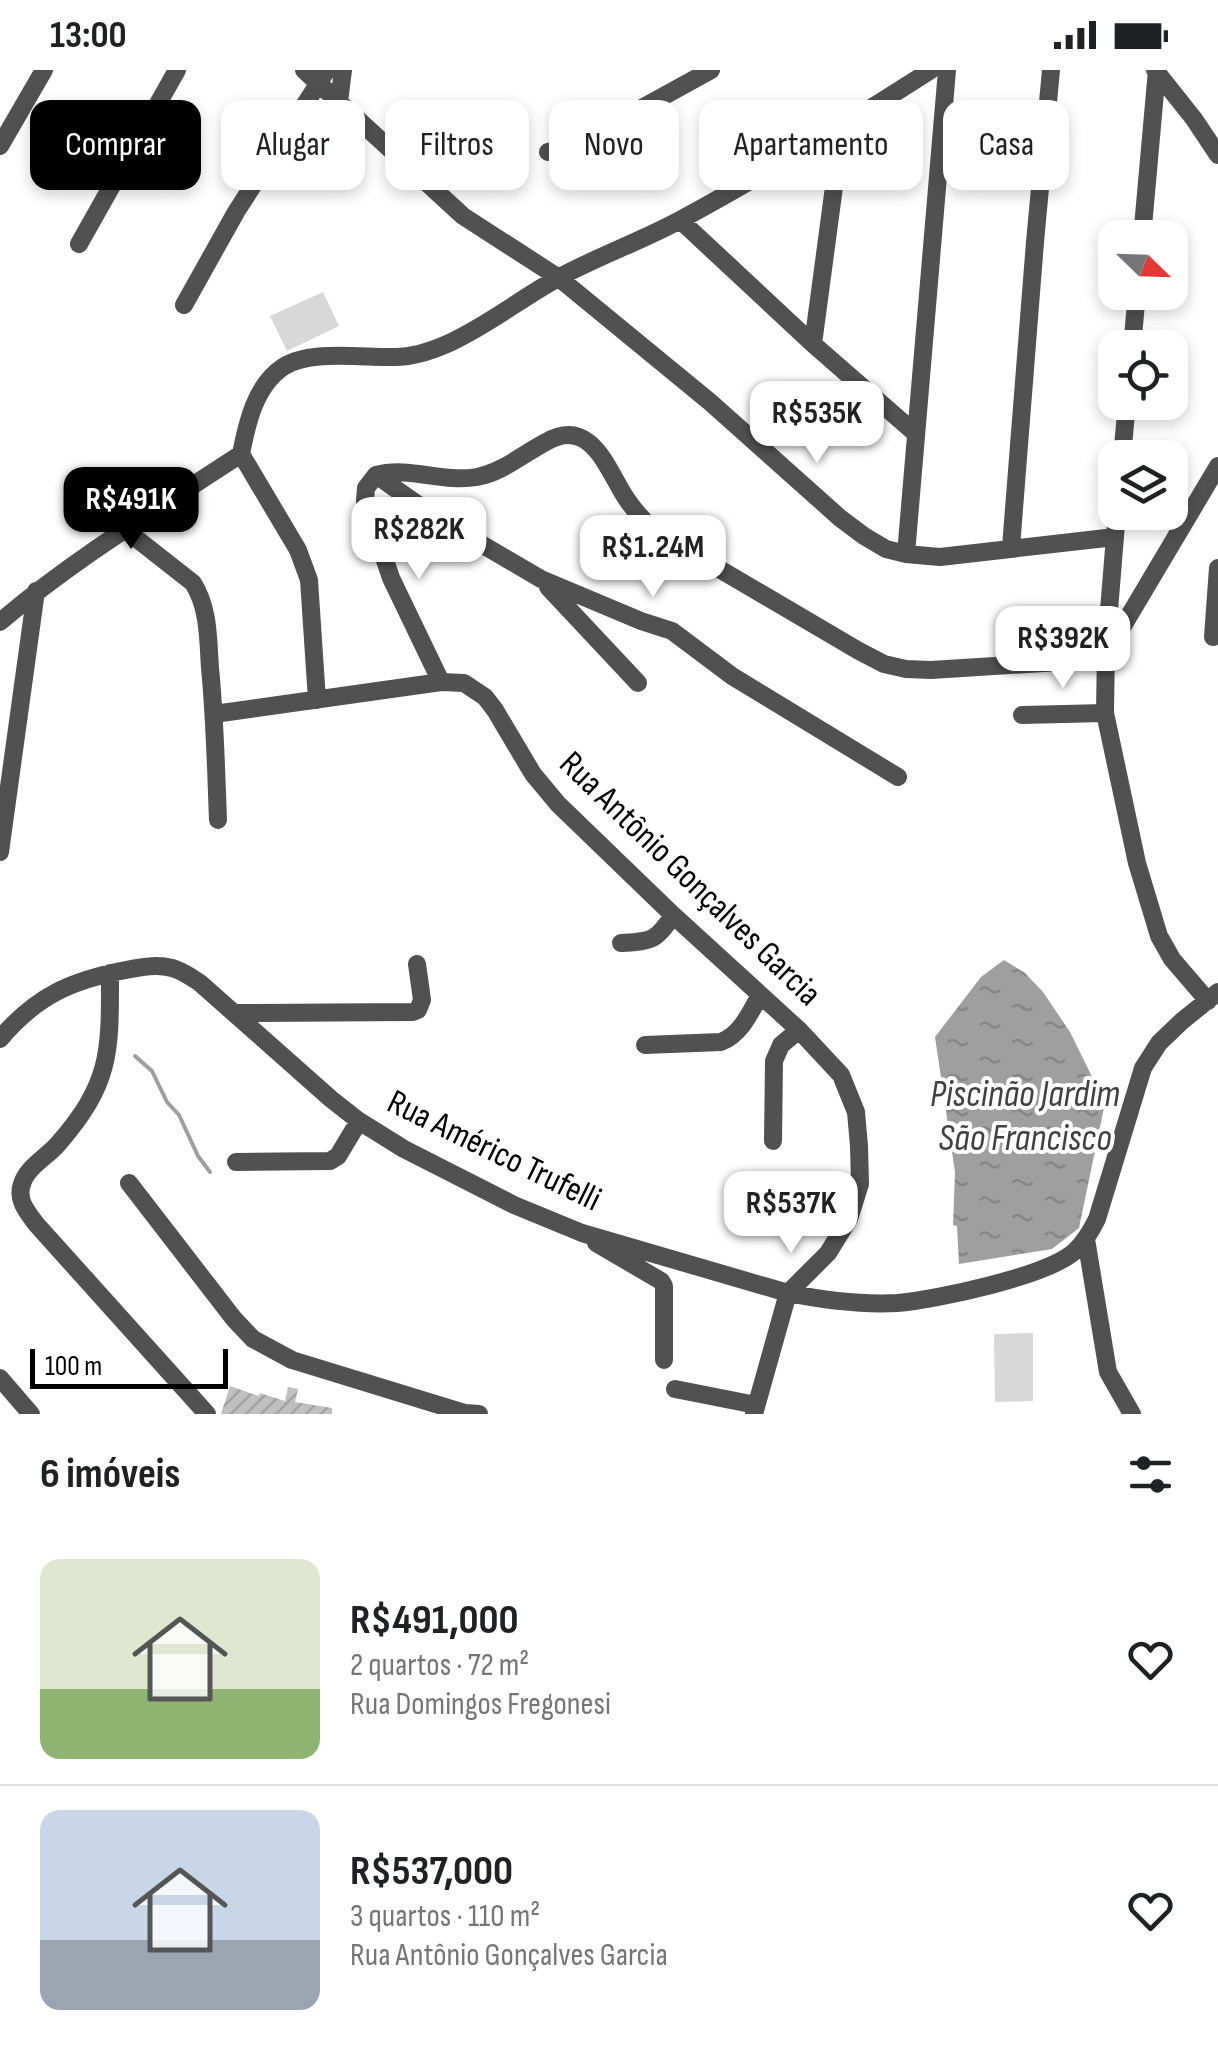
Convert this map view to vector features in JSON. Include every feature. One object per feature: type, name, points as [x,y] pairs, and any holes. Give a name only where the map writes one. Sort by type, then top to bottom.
[{"type":"street","points":[[0,146],[44,70]]},
{"type":"street","points":[[79,244],[177,70]]},
{"type":"street","points":[[339,100],[342,70]]},
{"type":"street","points":[[548,152],[582,141],[711,70]]},
{"type":"street","points":[[884,100],[931,70]]},
{"type":"street","points":[[906,554],[948,70]]},
{"type":"street","points":[[1011,547],[1051,70]]},
{"type":"street","points":[[1156,71],[1218,155]]},
{"type":"street","points":[[1144,220],[1156,71]]},
{"type":"street","points":[[184,305],[316,74],[337,100]]},
{"type":"street","points":[[365,126],[463,216],[559,278],[710,402],[840,518],[875,542],[906,554],[940,556],[1115,538]]},
{"type":"street","points":[[0,622],[124,528],[241,454],[253,406],[266,384],[284,366],[320,356],[398,357],[425,353],[489,322],[559,278],[680,220],[732,190]]},
{"type":"street","points":[[813,344],[834,190]]},
{"type":"street","points":[[680,220],[915,432]]},
{"type":"street","points":[[441,682],[390,578],[364,500],[366,488],[376,475],[403,471],[445,479],[476,477],[513,463],[550,439],[577,436],[602,454],[636,513],[653,530],[884,664],[931,670],[1076,661],[1106,646],[1120,631],[1218,466]]},
{"type":"street","points":[[241,454],[298,550],[308,580],[317,700]]},
{"type":"street","points":[[376,475],[436,518],[541,580],[672,631],[732,676],[898,777]]},
{"type":"street","points":[[124,528],[193,583],[200,594],[214,714],[218,820]]},
{"type":"street","points":[[1116,530],[1105,714],[1137,863],[1159,936],[1172,959],[1213,996]]},
{"type":"street","points":[[1213,637],[1218,568]]},
{"type":"street","points":[[541,580],[638,682]]},
{"type":"street","points":[[1111,584],[1119,592],[1141,596]]},
{"type":"street","points":[[0,852],[36,591]]},
{"type":"street","name":"Rua Antônio Gonçalves Garcia","points":[[214,714],[441,682],[464,683],[485,697],[533,774],[558,804],[799,1030],[841,1075],[856,1112],[860,1184],[850,1219],[828,1253],[788,1293]]},
{"type":"street","points":[[1022,715],[1105,714]]},
{"type":"street","points":[[621,943],[656,938],[673,915]]},
{"type":"street","points":[[234,1014],[414,1012],[422,1000],[417,964]]},
{"type":"street","name":"Rua Américo Trufelli","points":[[0,1039],[28,1008],[75,982],[145,966],[169,967],[200,983],[359,1121],[404,1149],[514,1205],[582,1233],[788,1293],[822,1300],[897,1303],[959,1292],[1046,1269],[1065,1259],[1086,1238],[1097,1219],[1143,1068],[1159,1043],[1213,996]]},
{"type":"street","points":[[110,973],[107,1061],[94,1094],[82,1116],[29,1172],[20,1194],[24,1209],[37,1225],[208,1414]]},
{"type":"street","points":[[645,1045],[730,1039],[760,995]]},
{"type":"street","points":[[772,1141],[774,1062],[781,1045],[799,1030]]},
{"type":"street","points":[[236,1162],[330,1161],[338,1156],[359,1121]]},
{"type":"street","points":[[129,1183],[253,1339],[292,1360],[479,1414]]},
{"type":"street","points":[[582,1233],[660,1282],[664,1292],[664,1360]]},
{"type":"street","points":[[1086,1238],[1108,1372],[1132,1414]]},
{"type":"street","name":"Rua Antônio Gonçalves Garcia","points":[[822,1300],[828,1253]]},
{"type":"street","points":[[675,1389],[755,1410],[788,1293]]},
{"type":"street","points":[[0,1378],[30,1414]]},
{"type":"shaded area","points":[[323,292],[339,326],[287,351],[270,316]]},
{"type":"shaded area","points":[[1033,1333],[1033,1401],[995,1402],[994,1334]]},
{"type":"water","name":"Piscinão Jardim São Francisco","points":[[1004,960],[1025,973],[1043,992],[1070,1032],[1105,1103],[1079,1228],[1052,1249],[959,1264],[957,1226],[953,1225],[955,1172],[935,1037],[981,977]]},
{"type":"building","points":[[230,1386],[285,1401],[288,1387],[298,1389],[295,1402],[332,1408],[332,1414],[221,1414]]},
{"type":"waterway","points":[[135,1056],[152,1071],[210,1172]]}]
